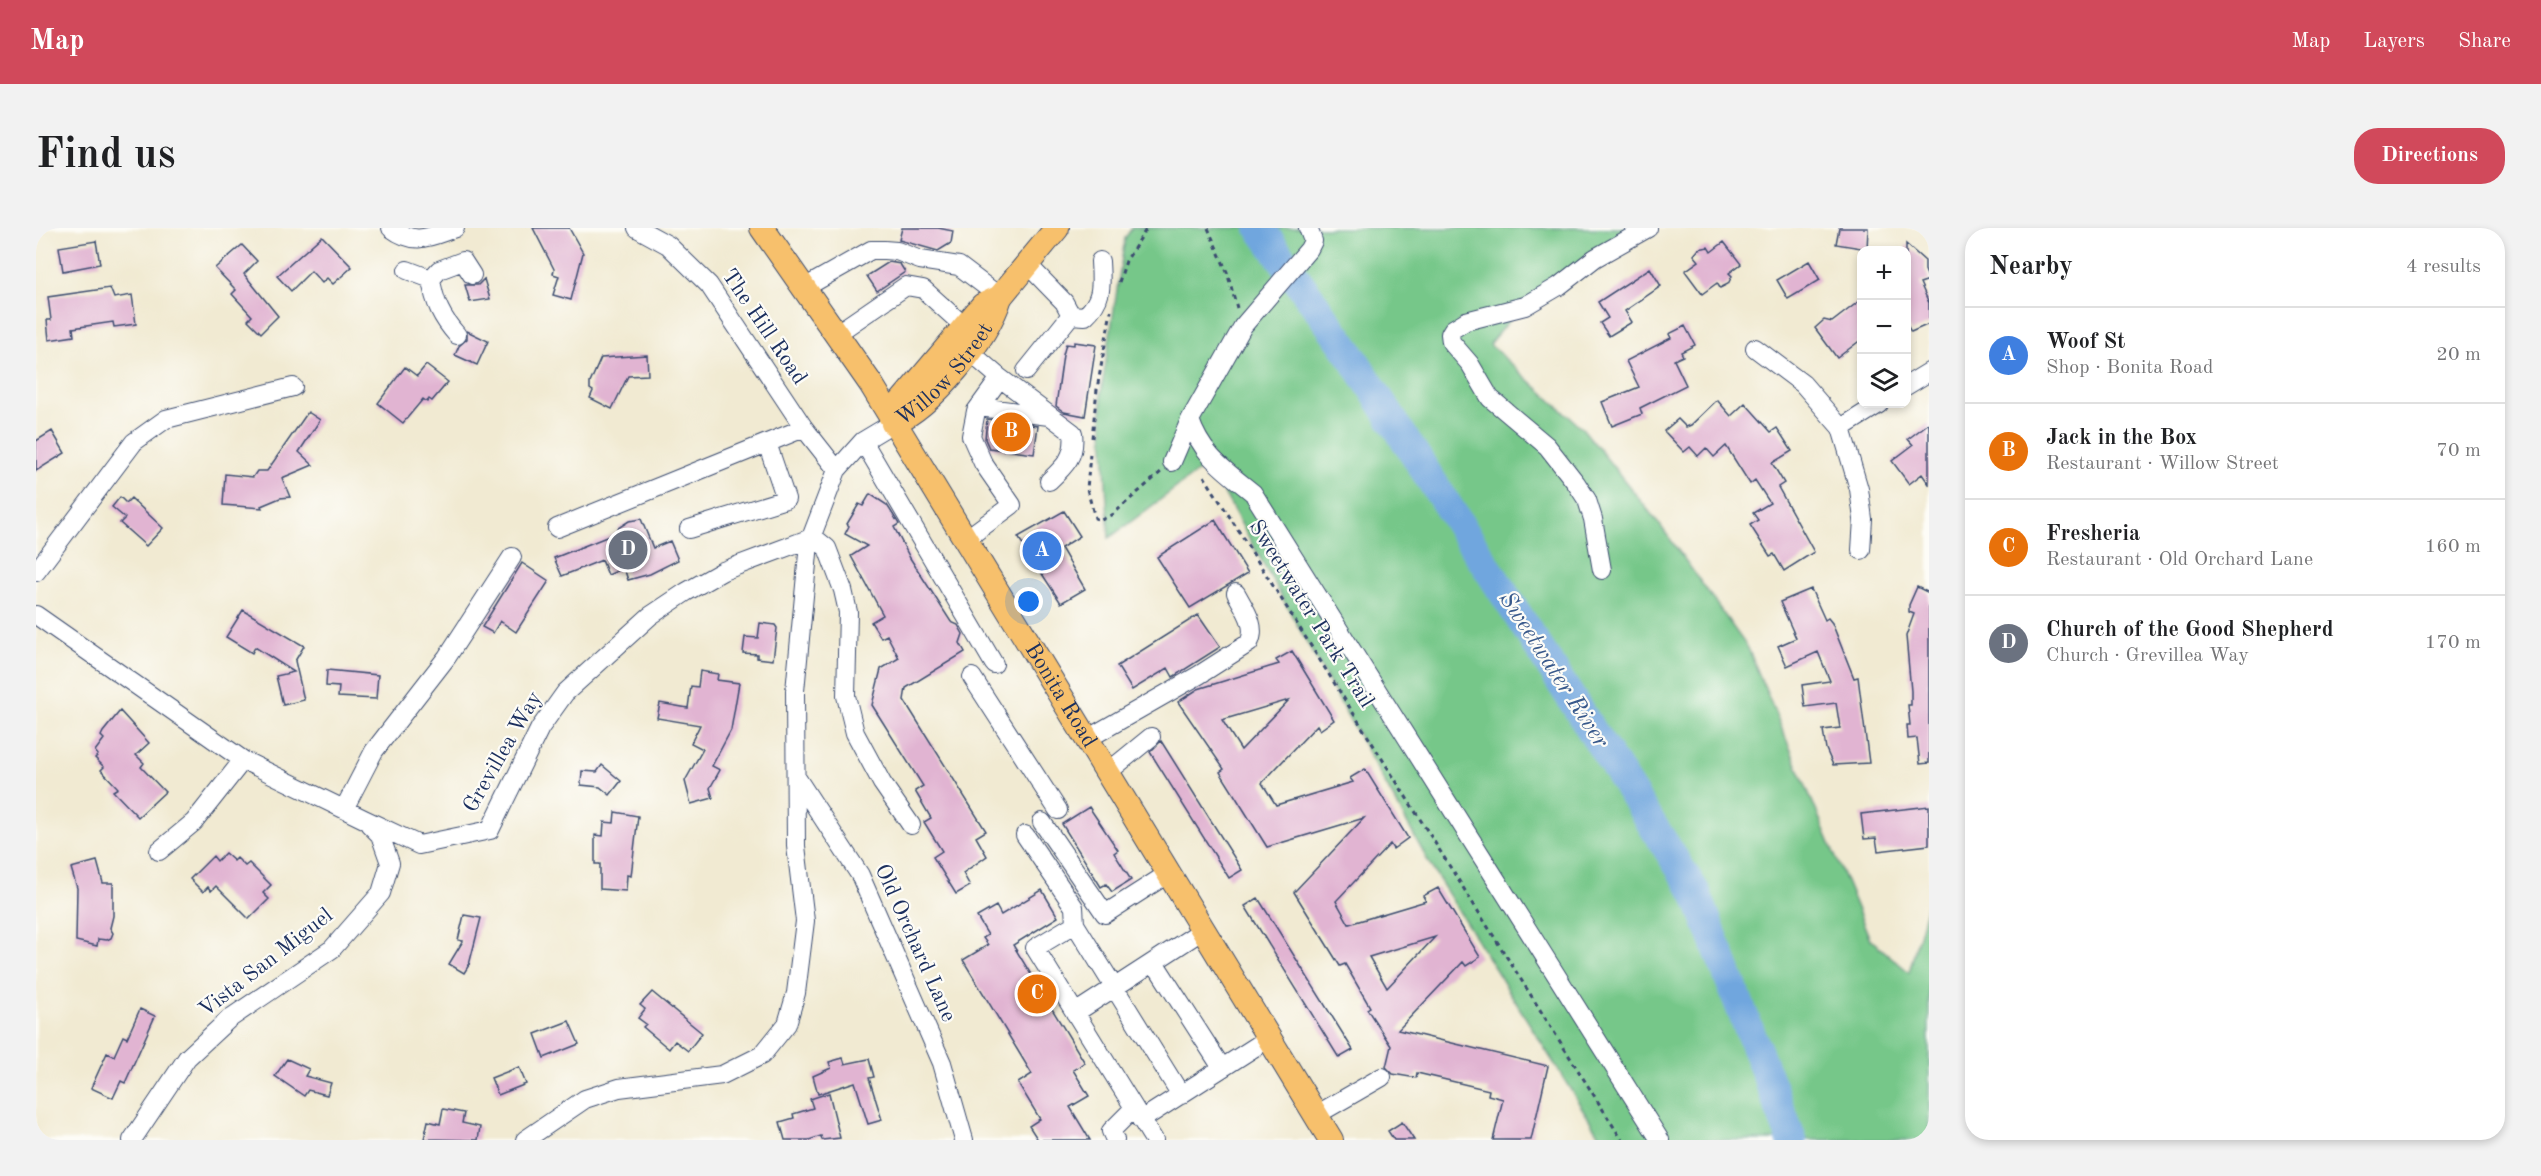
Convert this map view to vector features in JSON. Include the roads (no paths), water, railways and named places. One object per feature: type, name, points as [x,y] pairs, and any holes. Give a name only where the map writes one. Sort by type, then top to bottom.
[{"type":"main road","name":"Bonita Road","points":[[762,228],[836,334],[966,540],[1331,1140]]},
{"type":"main road","name":"Willow Street","points":[[893,423],[912,415],[970,352],[995,316],[1000,297],[1057,228]]},
{"type":"main road","name":"Willow Street","points":[[893,423],[901,402],[982,305],[1000,297]]},
{"type":"street","points":[[391,228],[407,238],[424,239],[455,228]]},
{"type":"street","name":"The Hill Road","points":[[637,228],[668,244],[709,285],[804,428],[837,470]]},
{"type":"street","points":[[1172,462],[1190,420],[1243,326],[1309,249],[1312,241],[1308,228]]},
{"type":"street","points":[[1602,570],[1593,519],[1587,500],[1547,446],[1490,398],[1470,364],[1451,342],[1450,334],[1466,321],[1526,306],[1559,286],[1594,258],[1648,228]]},
{"type":"street","points":[[804,288],[871,250],[897,251],[921,260],[959,266],[1000,297]]},
{"type":"street","points":[[913,287],[921,260]]},
{"type":"street","points":[[431,279],[439,270],[463,261],[472,274]]},
{"type":"street","points":[[1071,315],[1085,316],[1097,306],[1101,285],[1100,261]]},
{"type":"street","points":[[1027,264],[1064,302],[1071,315]]},
{"type":"street","points":[[407,270],[431,279]]},
{"type":"street","points":[[431,279],[444,320],[457,335]]},
{"type":"street","points":[[836,334],[906,286],[923,289],[965,327]]},
{"type":"street","points":[[1026,371],[1071,315]]},
{"type":"street","points":[[1755,348],[1803,384],[1841,428],[1859,489],[1863,519],[1861,550]]},
{"type":"street","points":[[970,352],[1049,416],[1065,424],[1073,433],[1072,454],[1065,466],[1049,481]]},
{"type":"street","points":[[1911,383],[1929,372]]},
{"type":"street","points":[[966,540],[1012,505],[983,463],[971,436],[979,408],[1000,378]]},
{"type":"street","points":[[36,572],[134,442],[166,419],[293,387]]},
{"type":"street","points":[[979,408],[1049,416]]},
{"type":"street","points":[[1841,428],[1873,408]]},
{"type":"street","points":[[1190,420],[1197,442],[1212,459],[1253,493],[1660,1140]]},
{"type":"street","points":[[525,1140],[585,1099],[597,1095],[619,1088],[722,1075],[762,1055],[787,1024],[796,993],[805,921],[796,846],[795,691],[812,537],[837,470],[863,441],[893,423]]},
{"type":"street","points":[[558,528],[804,428]]},
{"type":"street","points":[[863,441],[994,664]]},
{"type":"street","points":[[689,529],[786,499],[767,443]]},
{"type":"street","points":[[812,537],[827,548],[843,590],[848,612],[846,696],[855,733],[882,783],[911,825]]},
{"type":"street","name":"Grevillea Way","points":[[36,615],[243,759],[419,845],[490,830],[540,728],[565,693],[650,616],[723,571],[812,537]]},
{"type":"street","points":[[344,809],[374,751],[447,657],[513,557]]},
{"type":"street","points":[[1087,739],[1199,675],[1249,643],[1252,636],[1251,624],[1236,593]]},
{"type":"street","points":[[972,677],[1058,810]]},
{"type":"street","points":[[1108,772],[1151,737]]},
{"type":"street","points":[[159,851],[194,822],[243,759]]},
{"type":"street","name":"Old Orchard Lane","points":[[796,777],[860,875],[942,1063],[964,1140]]},
{"type":"street","name":"Vista San Miguel","points":[[132,1140],[187,1058],[229,1019],[332,950],[381,893],[390,863],[380,834],[364,819]]},
{"type":"street","points":[[1042,822],[1105,914],[1169,873]]},
{"type":"street","points":[[1025,835],[1074,907],[1075,924],[1181,1095]]},
{"type":"street","points":[[1075,924],[1035,948],[1154,1140]]},
{"type":"street","points":[[1075,1013],[1203,930]]},
{"type":"street","points":[[1154,962],[1222,1068]]},
{"type":"street","points":[[1114,1140],[1111,1131],[1138,1114],[1181,1095],[1269,1038]]},
{"type":"street","points":[[1316,1115],[1382,1077]]},
{"type":"water","points":[[1248,228],[1253,228],[1338,345],[1333,346]]},
{"type":"waterway","name":"Sweetwater River","points":[[1260,228],[1349,352],[1696,893],[1792,1140]]},
{"type":"place","name":"Jack in the Box","points":[[1011,432]]},
{"type":"place","name":"Church of the Good Shepherd","points":[[628,550]]},
{"type":"place","name":"Woof St","points":[[1042,551]]},
{"type":"place","name":"Fresheria","points":[[1037,994]]}]
